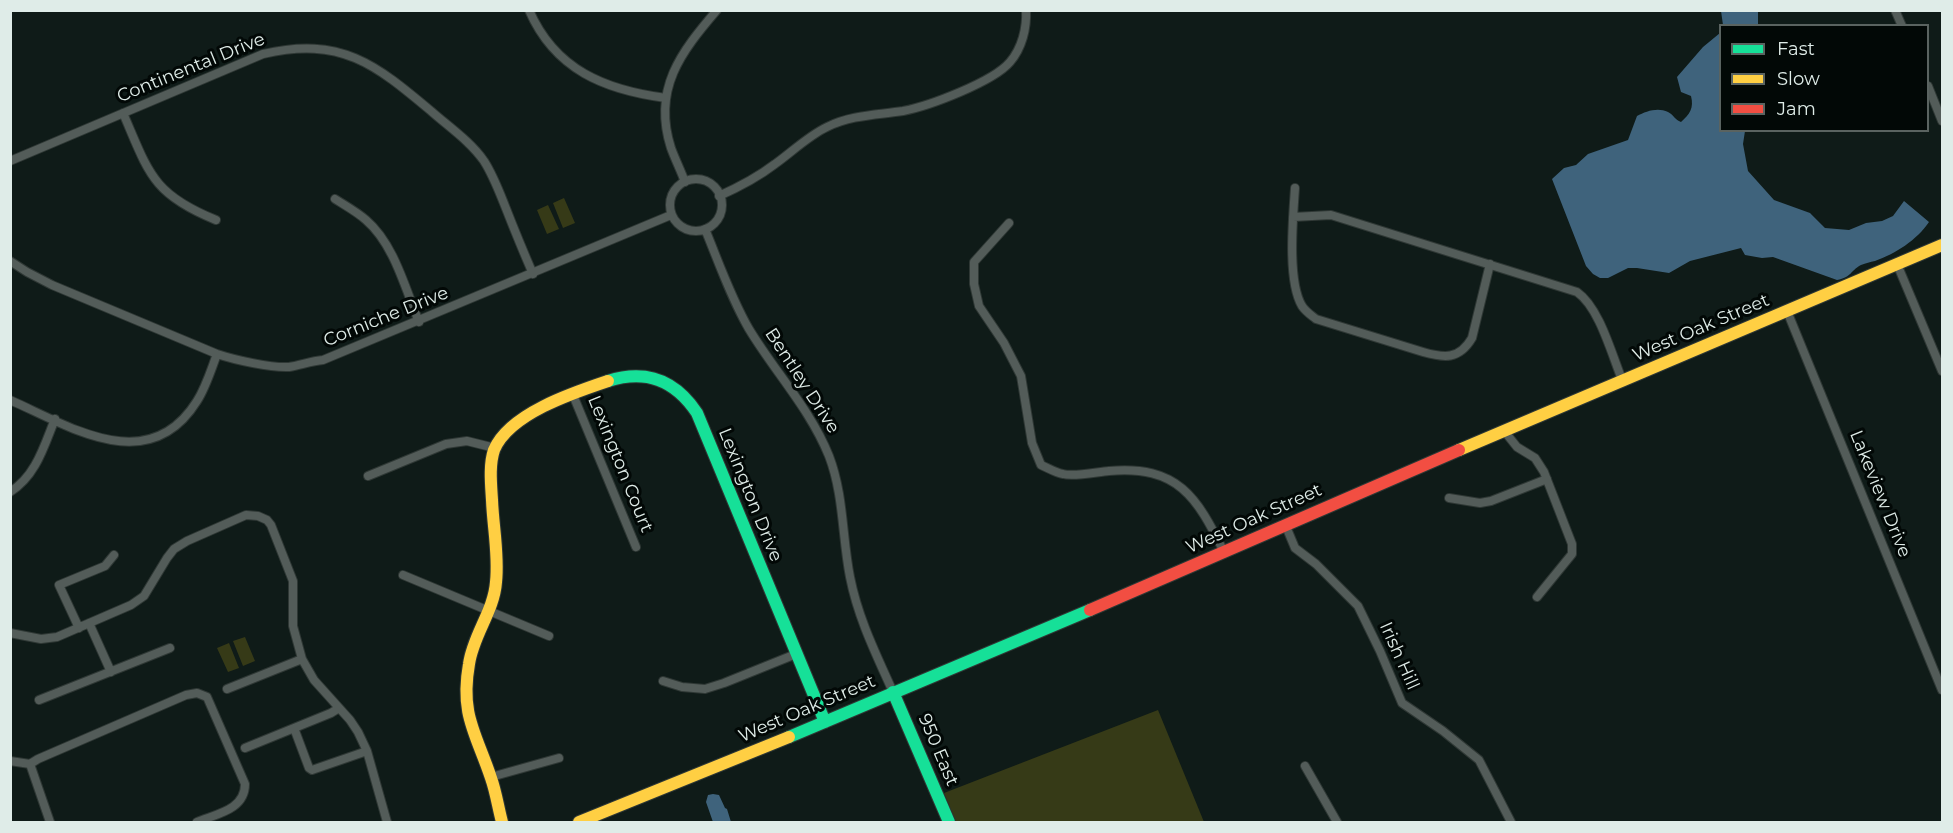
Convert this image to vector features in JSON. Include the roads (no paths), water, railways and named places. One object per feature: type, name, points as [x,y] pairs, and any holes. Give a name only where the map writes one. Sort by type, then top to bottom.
[{"type":"main road","name":"West Oak Street","points":[[579,822],[825,722],[1942,245]]},
{"type":"main road","name":"Lexington Drive","points":[[495,448],[509,429],[533,411],[612,379],[636,375],[651,377],[680,390],[690,400],[703,427],[825,722]]},
{"type":"main road","points":[[495,448],[491,489],[497,576],[494,596],[470,660],[467,704],[470,723],[491,777],[502,822]]},
{"type":"main road","name":"950 East","points":[[893,692],[949,822]]},
{"type":"street","points":[[529,10],[557,54],[573,67],[589,77],[623,90],[666,98]]},
{"type":"street","points":[[686,182],[668,136],[666,98],[672,76],[682,54],[717,10]]},
{"type":"street","points":[[719,196],[756,178],[834,123],[853,117],[902,111],[924,105],[992,76],[1011,62],[1016,53],[1024,35],[1026,10]]},
{"type":"street","points":[[1895,10],[1901,24]]},
{"type":"street","name":"Continental Drive","points":[[10,161],[263,54],[285,49],[305,48],[340,53],[375,67],[390,77],[474,148],[492,175],[533,274]]},
{"type":"street","points":[[1929,88],[1942,121]]},
{"type":"street","points":[[123,114],[151,176],[163,191],[192,210],[216,220]]},
{"type":"street","points":[[695,180],[708,183],[719,196],[721,204],[719,216],[716,222],[705,229],[687,230],[675,222],[671,215],[671,196],[686,182],[695,180]]},
{"type":"street","points":[[1295,188],[1291,251],[1294,271],[1301,304],[1316,319],[1438,356],[1449,356],[1467,346],[1472,338],[1490,264]]},
{"type":"street","points":[[335,199],[366,219],[379,232],[388,247],[419,322]]},
{"type":"street","name":"Corniche Drive","points":[[10,261],[52,285],[218,354],[238,361],[288,367],[323,360],[419,322],[671,215]]},
{"type":"street","points":[[1293,217],[1331,216],[1577,292],[1594,308],[1623,382]]},
{"type":"street","points":[[1009,223],[974,262],[974,284],[979,306],[1004,344],[1021,376],[1032,443],[1041,465],[1063,474],[1121,470],[1159,475],[1187,490],[1206,515],[1224,552]]},
{"type":"street","name":"Bentley Drive","points":[[705,229],[738,309],[809,417],[830,458],[839,494],[850,577],[860,619],[893,692]]},
{"type":"street","points":[[1897,264],[1942,371]]},
{"type":"street","name":"Lakeview Drive","points":[[1787,311],[1938,667],[1942,690]]},
{"type":"street","points":[[10,400],[109,441],[132,442],[151,438],[172,428],[192,409],[218,354]]},
{"type":"street","name":"Lexington Court","points":[[573,395],[636,547]]},
{"type":"street","points":[[10,492],[24,482],[35,466],[55,419]]},
{"type":"street","points":[[1505,432],[1517,447],[1535,458],[1547,479],[1572,544],[1572,554],[1537,597]]},
{"type":"street","points":[[368,476],[446,444],[467,441],[495,448]]},
{"type":"street","points":[[1449,498],[1480,503],[1547,479]]},
{"type":"street","points":[[10,633],[41,639],[57,637],[131,606],[144,596],[167,558],[181,545],[246,515],[258,516],[267,520],[293,581],[293,626],[302,659],[314,680],[358,732],[387,822]]},
{"type":"street","name":"Irish Hill","points":[[1285,524],[1295,548],[1316,564],[1358,606],[1402,703],[1443,731],[1479,760],[1511,822]]},
{"type":"street","points":[[79,628],[59,585],[105,566],[114,555]]},
{"type":"street","points":[[402,575],[549,636]]},
{"type":"street","points":[[89,623],[111,672]]},
{"type":"street","points":[[39,700],[170,648]]},
{"type":"street","points":[[663,681],[682,687],[705,689],[796,654]]},
{"type":"street","points":[[227,689],[302,659]]},
{"type":"street","points":[[10,761],[30,764],[186,695],[201,693],[207,696],[245,790],[240,802],[222,814],[197,822]]},
{"type":"street","points":[[245,748],[339,708]]},
{"type":"street","points":[[294,728],[309,768],[312,770],[366,751]]},
{"type":"street","points":[[491,777],[559,758]]},
{"type":"street","points":[[30,764],[49,822]]},
{"type":"street","points":[[1305,766],[1337,822]]},
{"type":"water","points":[[1721,11],[1758,11],[1758,24],[1723,24]]},
{"type":"water","points":[[1719,34],[1719,132],[1745,132],[1743,144],[1748,171],[1774,200],[1810,213],[1825,228],[1849,230],[1866,223],[1882,221],[1893,216],[1904,201],[1929,222],[1918,235],[1898,250],[1861,265],[1848,276],[1837,280],[1773,257],[1745,255],[1741,248],[1690,261],[1669,273],[1628,268],[1608,278],[1600,278],[1593,274],[1586,266],[1552,179],[1564,168],[1576,165],[1588,154],[1628,140],[1637,116],[1641,114],[1660,110],[1670,113],[1681,122],[1690,110],[1692,100],[1691,96],[1681,92],[1677,77],[1703,47]]},
{"type":"water","points":[[708,795],[719,795],[731,822],[713,822],[706,802]]}]
